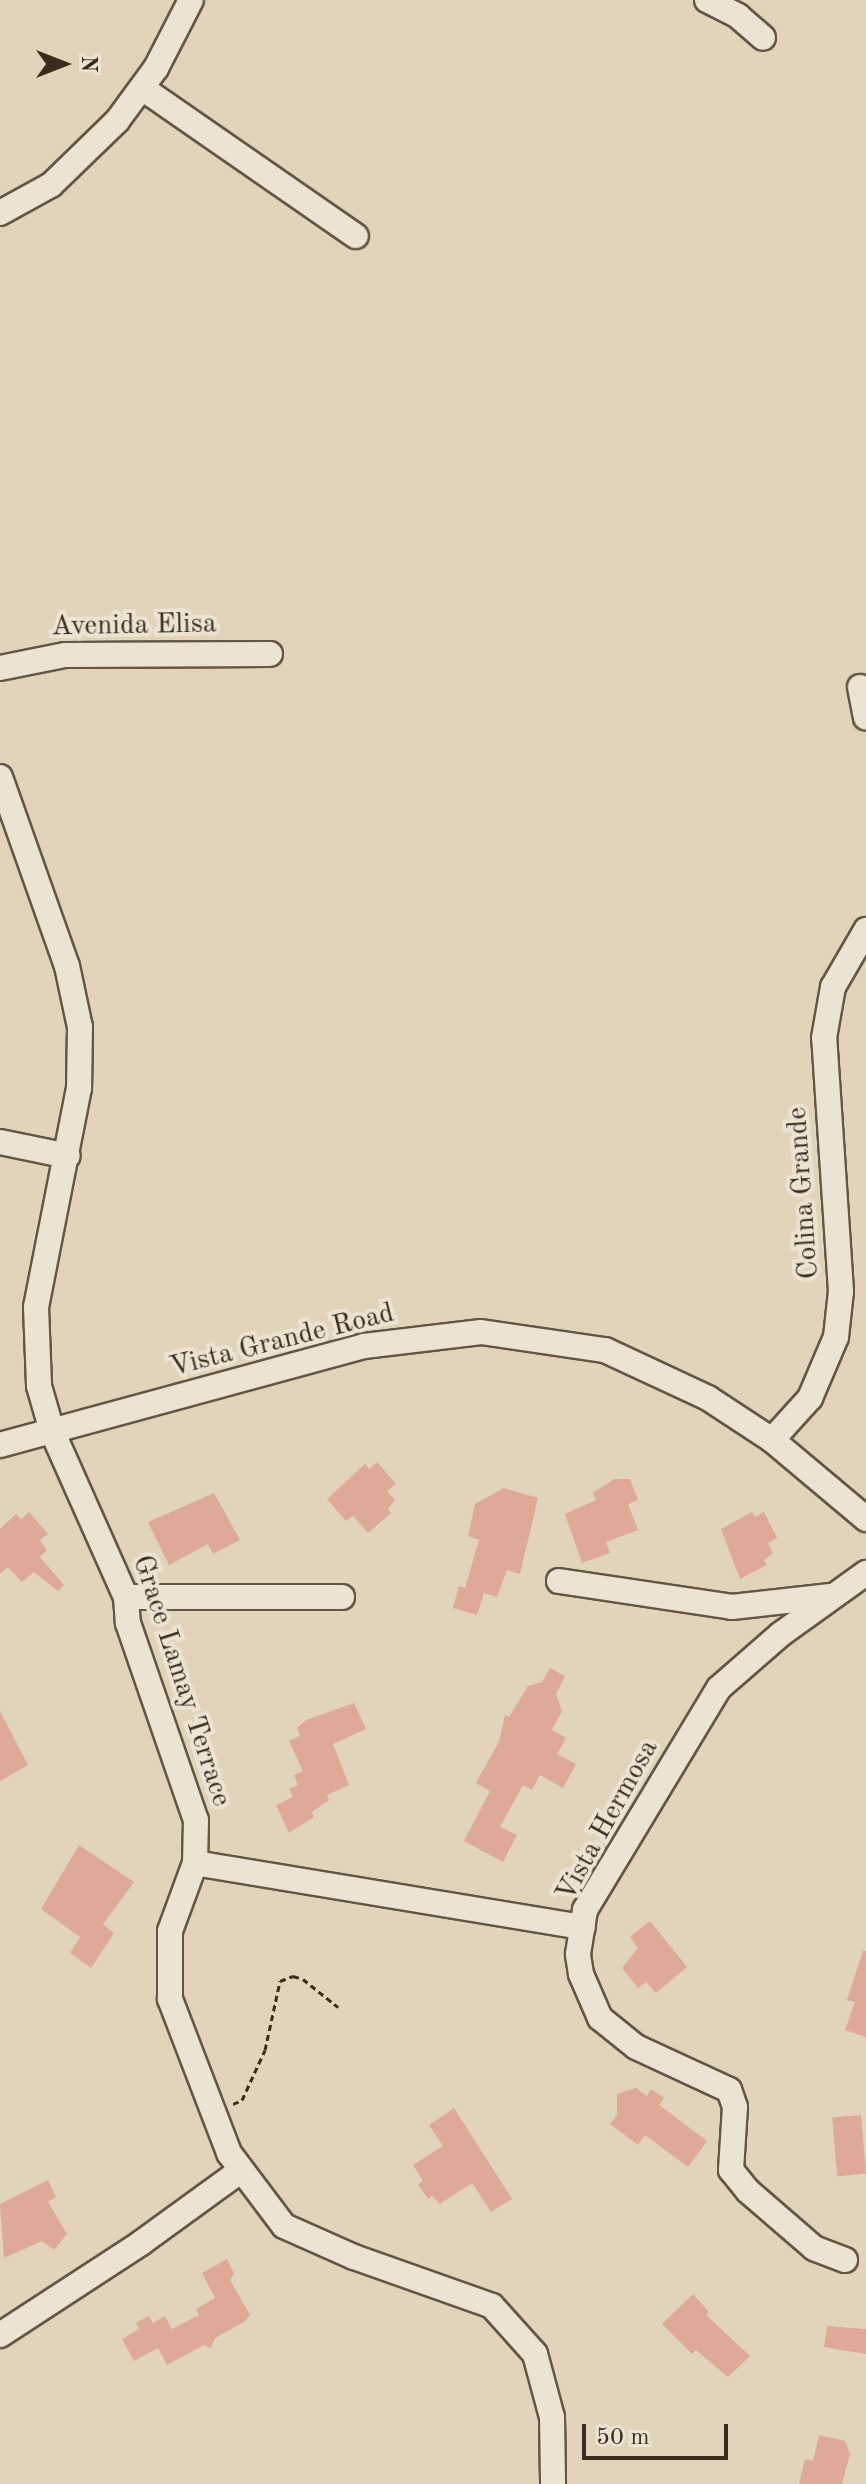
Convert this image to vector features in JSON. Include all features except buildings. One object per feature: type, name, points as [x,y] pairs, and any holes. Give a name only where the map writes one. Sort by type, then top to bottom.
[{"type":"street","points":[[0,213],[26,203],[75,165],[142,88],[191,0]]},
{"type":"street","points":[[707,0],[738,16],[763,38]]},
{"type":"street","points":[[142,88],[356,236]]},
{"type":"street","name":"Avenida Elisa","points":[[0,668],[65,655],[270,654]]},
{"type":"street","points":[[860,687],[866,717]]},
{"type":"street","name":"Grace Lamay Terrace","points":[[0,777],[77,1006],[81,1067],[35,1335],[39,1386],[52,1431],[126,1597],[128,1623],[194,1806],[195,1863],[173,1919],[167,1976],[170,1999],[240,2171],[284,2226],[354,2257],[492,2306],[535,2354],[552,2417],[553,2484]]},
{"type":"street","name":"Colina Grande","points":[[772,1440],[810,1398],[836,1337],[841,1291],[824,1038],[833,987],[866,930]]},
{"type":"street","points":[[0,1142],[68,1156]]},
{"type":"street","name":"Vista Grande Road","points":[[0,1445],[364,1346],[481,1332],[605,1350],[708,1398],[772,1440],[866,1519]]},
{"type":"street","name":"Vista Hermosa","points":[[845,2260],[814,2248],[748,2191],[731,2170],[729,2145],[735,2107],[729,2090],[636,2047],[600,2018],[581,1974],[585,1910],[719,1688],[866,1573]]},
{"type":"street","points":[[559,1581],[732,1607],[833,1596]]},
{"type":"street","points":[[126,1597],[342,1597]]},
{"type":"street","points":[[195,1863],[583,1927]]},
{"type":"street","points":[[0,2335],[141,2243],[240,2171]]},
{"type":"path","points":[[215,2113],[242,2100],[265,2050],[280,1981],[293,1976],[303,1979],[338,2007]]}]
